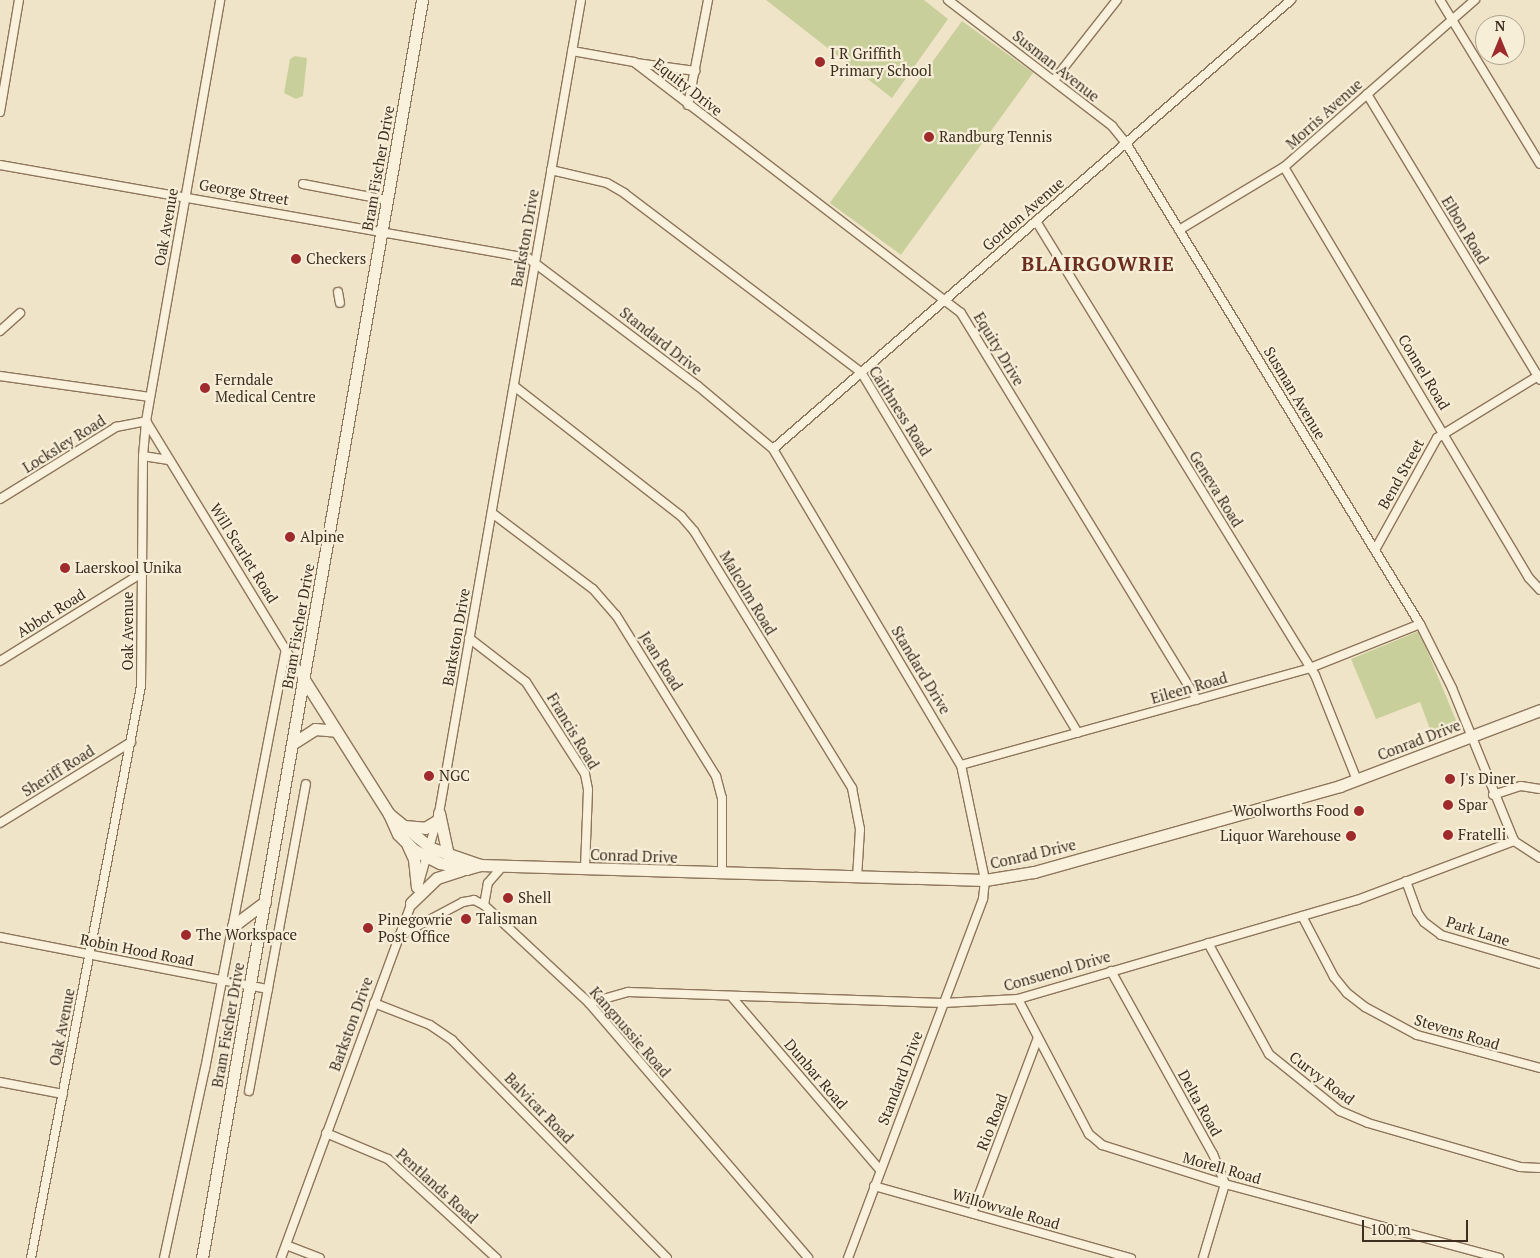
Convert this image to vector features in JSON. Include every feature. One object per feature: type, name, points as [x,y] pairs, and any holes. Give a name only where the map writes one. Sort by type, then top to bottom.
[{"type":"street","points":[[0,112],[19,0]]},
{"type":"street","name":"Oak Avenue","points":[[30,1258],[141,686],[143,456],[146,421],[220,0]]},
{"type":"street","name":"Bram Fischer Drive","points":[[202,1258],[422,0]]},
{"type":"street","name":"Barkston Drive","points":[[281,1258],[417,888],[439,816],[580,0]]},
{"type":"street","points":[[688,105],[708,0]]},
{"type":"street","name":"Susman Avenue","points":[[948,0],[1117,130],[1126,143],[1420,624],[1445,672],[1493,795],[1514,841]]},
{"type":"street","points":[[1054,80],[1117,0]]},
{"type":"street","name":"Gordon Avenue","points":[[773,449],[1291,0]]},
{"type":"street","points":[[1440,0],[1540,164]]},
{"type":"street","name":"Morris Avenue","points":[[1179,230],[1284,167],[1475,0]]},
{"type":"street","name":"Equity Drive","points":[[572,51],[695,71]]},
{"type":"street","name":"Equity Drive","points":[[634,62],[963,316],[1197,700]]},
{"type":"street","name":"Elbon Road","points":[[1367,94],[1539,377]]},
{"type":"street","name":"George Street","points":[[0,165],[483,249]]},
{"type":"street","name":"Connel Road","points":[[1284,167],[1444,432],[1529,578],[1540,590]]},
{"type":"street","name":"Caithness Road","points":[[551,170],[614,186],[861,372],[1078,733]]},
{"type":"street","points":[[303,184],[387,200]]},
{"type":"street","name":"Geneva Road","points":[[1036,221],[1310,668],[1357,780]]},
{"type":"street","name":"Standard Drive","points":[[483,249],[519,255],[535,262],[750,428],[773,449],[961,765],[985,880],[983,899],[848,1258]]},
{"type":"street","points":[[338,292],[340,303]]},
{"type":"street","points":[[0,331],[20,313]]},
{"type":"street","points":[[0,376],[150,397]]},
{"type":"street","name":"Bend Street","points":[[1375,550],[1428,452],[1444,432],[1539,377]]},
{"type":"street","name":"Malcolm Road","points":[[514,386],[681,516],[694,531],[852,788],[860,823],[857,878]]},
{"type":"street","name":"Will Scarlet Road","points":[[146,421],[303,678],[389,814],[395,829],[405,841],[429,853]]},
{"type":"street","name":"Locksley Road","points":[[0,499],[110,430],[146,421]]},
{"type":"street","points":[[143,456],[169,460]]},
{"type":"street","name":"Jean Road","points":[[492,513],[593,589],[616,615],[716,776],[722,798],[722,874]]},
{"type":"street","name":"Abbot Road","points":[[0,661],[142,573]]},
{"type":"street","name":"Eileen Road","points":[[961,765],[1310,668],[1420,624]]},
{"type":"street","name":"Francis Road","points":[[469,638],[526,682],[584,774],[588,804],[584,869]]},
{"type":"street","name":"Bram Fischer Drive","points":[[164,1258],[222,981],[286,650]]},
{"type":"street","name":"Conrad Drive","points":[[429,853],[448,855],[480,865],[722,874],[985,880],[1034,872],[1357,780],[1540,710]]},
{"type":"street","points":[[292,744],[315,730],[336,731]]},
{"type":"street","name":"Sheriff Road","points":[[0,823],[131,742]]},
{"type":"street","points":[[248,1091],[306,784]]},
{"type":"street","points":[[1493,795],[1521,786],[1540,790]]},
{"type":"street","name":"Will Scarlet Road","points":[[389,814],[404,826],[429,853]]},
{"type":"street","points":[[404,826],[425,828],[439,816],[448,855]]},
{"type":"street","points":[[405,841],[414,859],[417,888]]},
{"type":"street","points":[[1514,841],[1540,858]]},
{"type":"street","name":"Consuenol Drive","points":[[589,1003],[628,992],[943,1003],[1018,999],[1111,970],[1302,916],[1406,881],[1514,841]]},
{"type":"street","points":[[429,853],[466,869]]},
{"type":"street","name":"Conrad Drive","points":[[411,903],[437,878],[480,865]]},
{"type":"street","points":[[399,936],[463,902],[474,900],[484,905],[488,883],[504,866]]},
{"type":"street","name":"Park Lane","points":[[1406,881],[1417,912],[1424,922],[1441,935],[1540,964]]},
{"type":"street","points":[[233,926],[265,902]]},
{"type":"street","name":"Kangnussie Road","points":[[484,905],[589,1003],[808,1258]]},
{"type":"street","name":"Stevens Road","points":[[1302,916],[1340,985],[1365,1007],[1416,1035],[1540,1068]]},
{"type":"street","name":"Robin Hood Road","points":[[0,937],[268,989]]},
{"type":"street","name":"Curvy Road","points":[[1208,943],[1269,1054],[1340,1111],[1368,1123],[1501,1161],[1540,1168]]},
{"type":"street","name":"Delta Road","points":[[1111,970],[1213,1154],[1225,1184]]},
{"type":"street","name":"Dunbar Road","points":[[731,996],[880,1170]]},
{"type":"street","name":"Morell Road","points":[[1018,999],[1038,1040],[1095,1139],[1112,1150],[1225,1184],[1499,1258]]},
{"type":"street","name":"Balvicar Road","points":[[374,1003],[430,1025],[452,1040],[667,1258]]},
{"type":"street","name":"Rio Road","points":[[972,1213],[1038,1040]]},
{"type":"street","points":[[0,1082],[63,1094]]},
{"type":"street","name":"Pentlands Road","points":[[326,1132],[388,1159],[496,1258]]},
{"type":"street","points":[[1204,1258],[1225,1184]]},
{"type":"street","name":"Willowvale Road","points":[[874,1186],[1131,1258]]},
{"type":"street","points":[[286,1246],[320,1258]]},
{"type":"green space","points":[[766,0],[924,0],[948,19],[892,98]]},
{"type":"green space","name":"Randburg Tennis","points":[[962,21],[1033,73],[901,255],[830,203]]},
{"type":"green space","points":[[295,56],[307,58],[303,96],[296,99],[284,93],[290,59]]},
{"type":"green space","points":[[1419,631],[1460,730],[1434,740],[1420,702],[1376,719],[1351,659]]},
{"type":"place","name":"I R Griffith Primary School","points":[[820,62]]},
{"type":"place","name":"Randburg Tennis","points":[[929,137]]},
{"type":"place","name":"Checkers","points":[[296,259]]},
{"type":"place","name":"Ferndale Medical Centre","points":[[205,388]]},
{"type":"place","name":"Alpine","points":[[290,537]]},
{"type":"place","name":"Laerskool Unika","points":[[65,568]]},
{"type":"place","name":"NGC","points":[[429,776]]},
{"type":"place","name":"J's Diner","points":[[1450,779]]},
{"type":"place","name":"Spar","points":[[1448,805]]},
{"type":"place","name":"Woolworths Food","points":[[1359,811]]},
{"type":"place","name":"Fratelli","points":[[1448,835]]},
{"type":"place","name":"Liquor Warehouse","points":[[1351,836]]},
{"type":"place","name":"Shell","points":[[508,898]]},
{"type":"place","name":"Talisman","points":[[466,919]]},
{"type":"place","name":"Pinegowrie Post Office","points":[[368,928]]},
{"type":"place","name":"The Workspace","points":[[186,935]]},
{"type":"district","name":"BLAIRGOWRIE","points":[[1098,263]]}]
